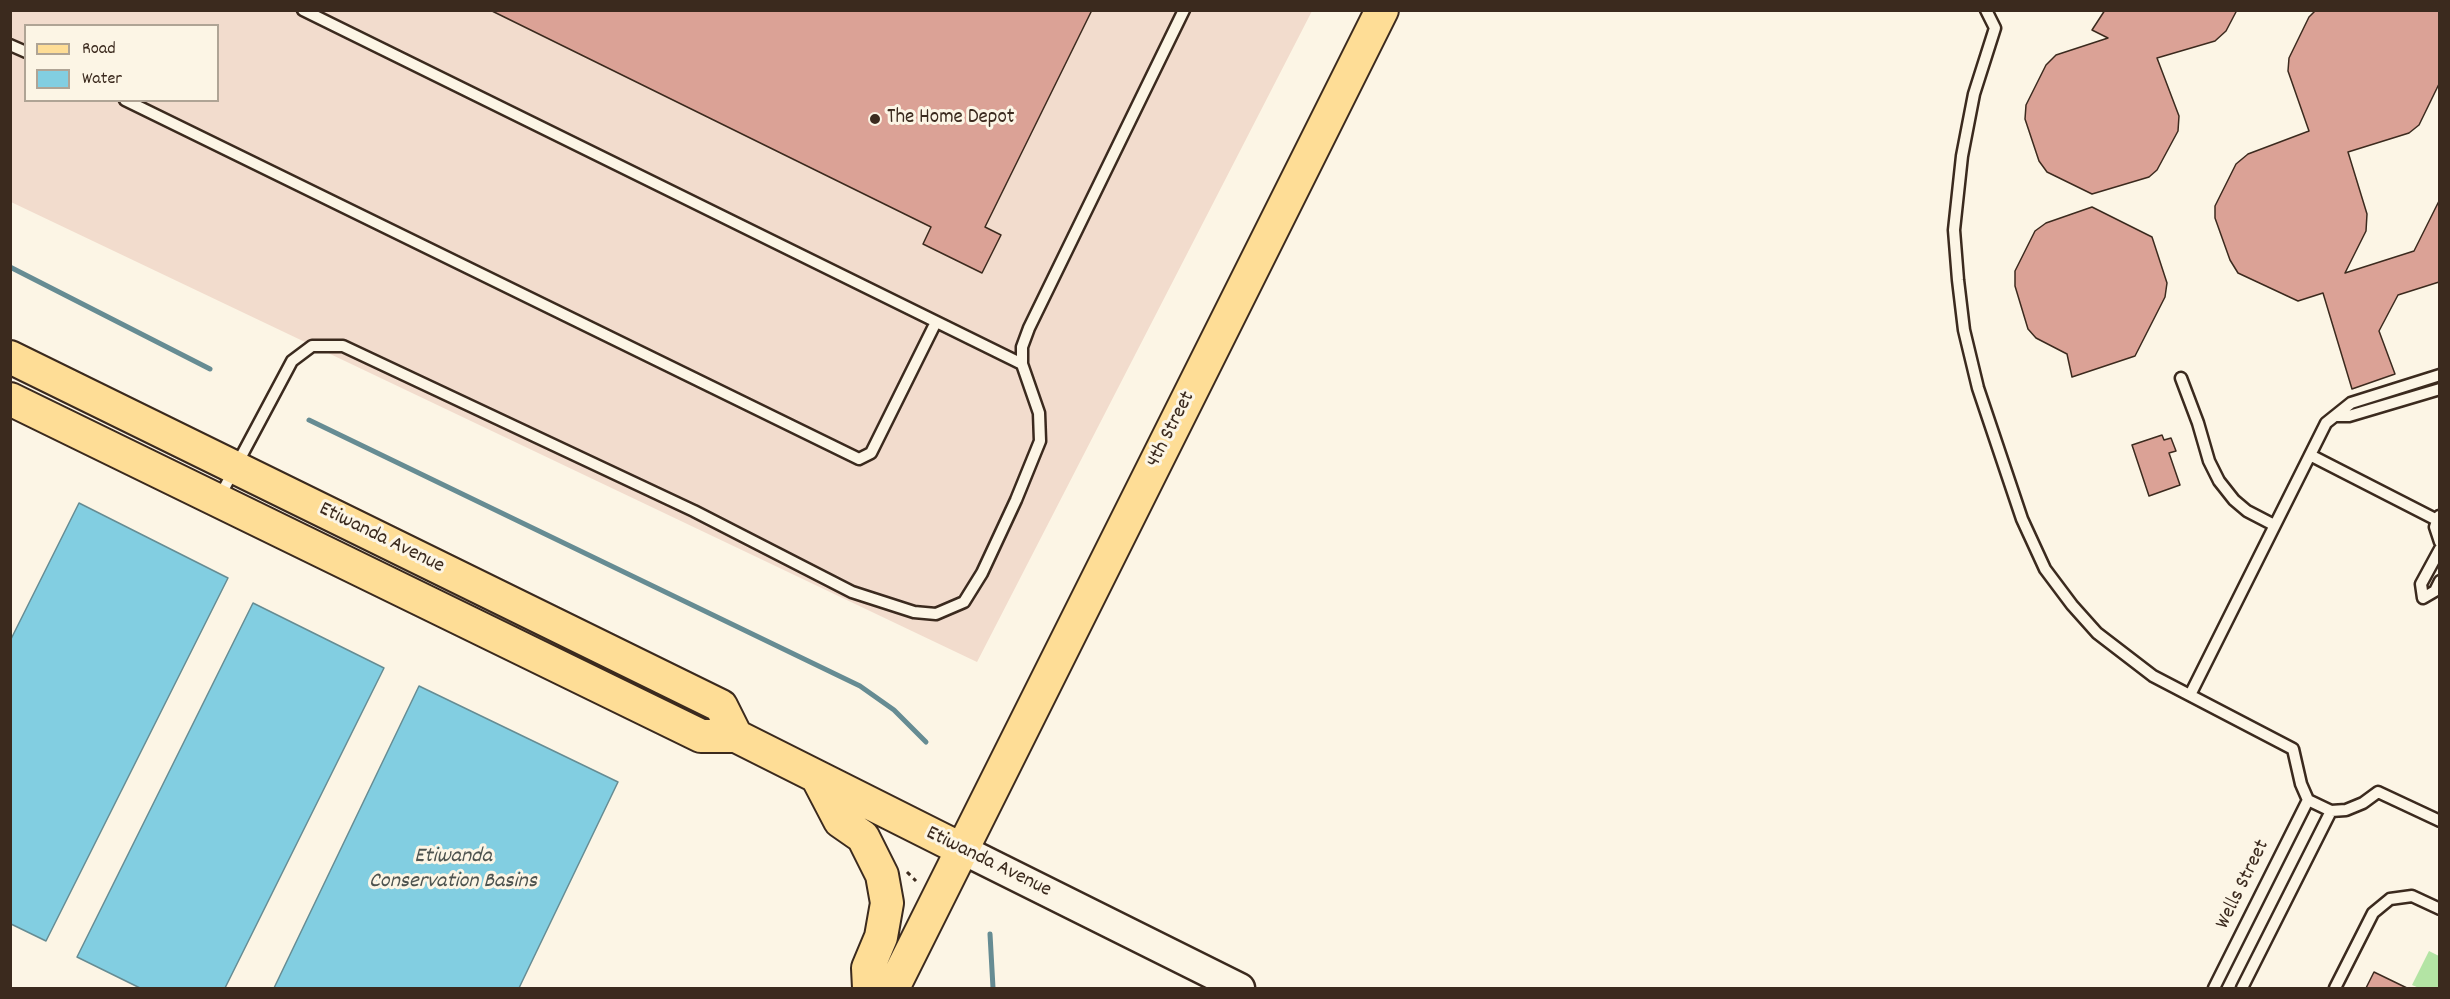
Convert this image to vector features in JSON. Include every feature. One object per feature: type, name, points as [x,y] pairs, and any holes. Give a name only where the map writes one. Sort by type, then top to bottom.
[{"type":"main road","name":"4th Street","points":[[893,988],[1382,10]]},
{"type":"main road","name":"Etiwanda Avenue","points":[[10,357],[721,706],[736,736]]},
{"type":"main road","name":"Etiwanda Avenue","points":[[10,399],[702,736],[736,736],[1240,988]]},
{"type":"main road","points":[[817,777],[840,820],[863,837],[882,875],[887,903],[881,937],[868,968],[869,988]]},
{"type":"lane","points":[[303,10],[1022,364]]},
{"type":"lane","points":[[218,501],[291,361],[312,346],[343,346],[694,511],[852,591],[914,612],[936,614],[964,602],[982,573],[1040,441],[1039,413],[1022,364],[1022,347],[1029,328],[1184,10]]},
{"type":"lane","points":[[1986,10],[1995,28],[1974,94],[1962,156],[1954,230],[1964,330],[1978,388],[2022,519],[2045,569],[2097,633],[2153,676],[2293,749],[2301,784],[2308,800],[2331,811],[2346,810],[2378,792],[2439,821]]},
{"type":"lane","points":[[10,45],[24,51]]},
{"type":"lane","points":[[129,102],[860,459],[871,453],[936,322]]},
{"type":"lane","points":[[2190,694],[2326,423],[2351,403],[2439,375]]},
{"type":"lane","points":[[2181,378],[2199,423],[2209,461],[2219,481],[2234,500],[2247,511],[2274,525]]},
{"type":"lane","points":[[2337,416],[2349,416],[2439,389]]},
{"type":"lane","points":[[2310,455],[2438,518],[2435,534],[2439,542]]},
{"type":"lane","points":[[2439,549],[2421,584],[2423,598],[2435,591],[2439,581]]},
{"type":"lane","name":"Wells Street","points":[[2214,988],[2308,800]]},
{"type":"lane","name":"Wells Street","points":[[2242,988],[2331,811]]},
{"type":"lane","points":[[2335,988],[2373,913],[2390,899],[2412,896],[2439,909]]},
{"type":"shaded area","points":[[10,11],[1312,11],[977,662],[11,202]]},
{"type":"green space","points":[[2429,951],[2439,956],[2439,988],[2419,988],[2412,985]]},
{"type":"water","points":[[79,503],[228,578],[46,941],[11,924],[11,639]]},
{"type":"water","points":[[253,603],[384,668],[225,988],[140,988],[77,957]]},
{"type":"water","name":"Etiwanda Conservation Basins","points":[[419,686],[618,782],[519,988],[274,988]]},
{"type":"building","name":"The Home Depot","points":[[490,10],[1092,10],[985,227],[1001,235],[982,273],[923,244],[931,227]]},
{"type":"building","points":[[2105,10],[2237,10],[2226,31],[2215,41],[2157,58],[2179,116],[2178,131],[2157,170],[2149,177],[2092,194],[2047,172],[2039,161],[2025,119],[2026,105],[2046,65],[2056,55],[2108,38],[2092,30]]},
{"type":"building","points":[[2316,10],[2439,10],[2439,84],[2419,125],[2409,133],[2348,152],[2367,214],[2366,231],[2345,273],[2414,251],[2439,201],[2439,282],[2398,295],[2379,331],[2395,374],[2352,389],[2323,293],[2298,301],[2238,273],[2230,260],[2215,218],[2215,206],[2236,164],[2248,154],[2309,131],[2288,71],[2289,58],[2309,17]]},
{"type":"building","points":[[2092,207],[2152,237],[2167,283],[2165,297],[2135,356],[2072,377],[2067,354],[2036,338],[2028,329],[2015,286],[2015,271],[2035,231],[2046,223]]},
{"type":"building","points":[[2162,435],[2164,440],[2171,438],[2176,451],[2169,453],[2180,485],[2149,496],[2132,445]]},
{"type":"building","points":[[2374,972],[2407,988],[2366,988]]},
{"type":"waterway","points":[[10,267],[210,369]]},
{"type":"waterway","points":[[309,420],[860,686],[894,710],[926,742]]},
{"type":"waterway","points":[[990,934],[993,988]]},
{"type":"place","name":"The Home Depot","points":[[875,119]]}]
